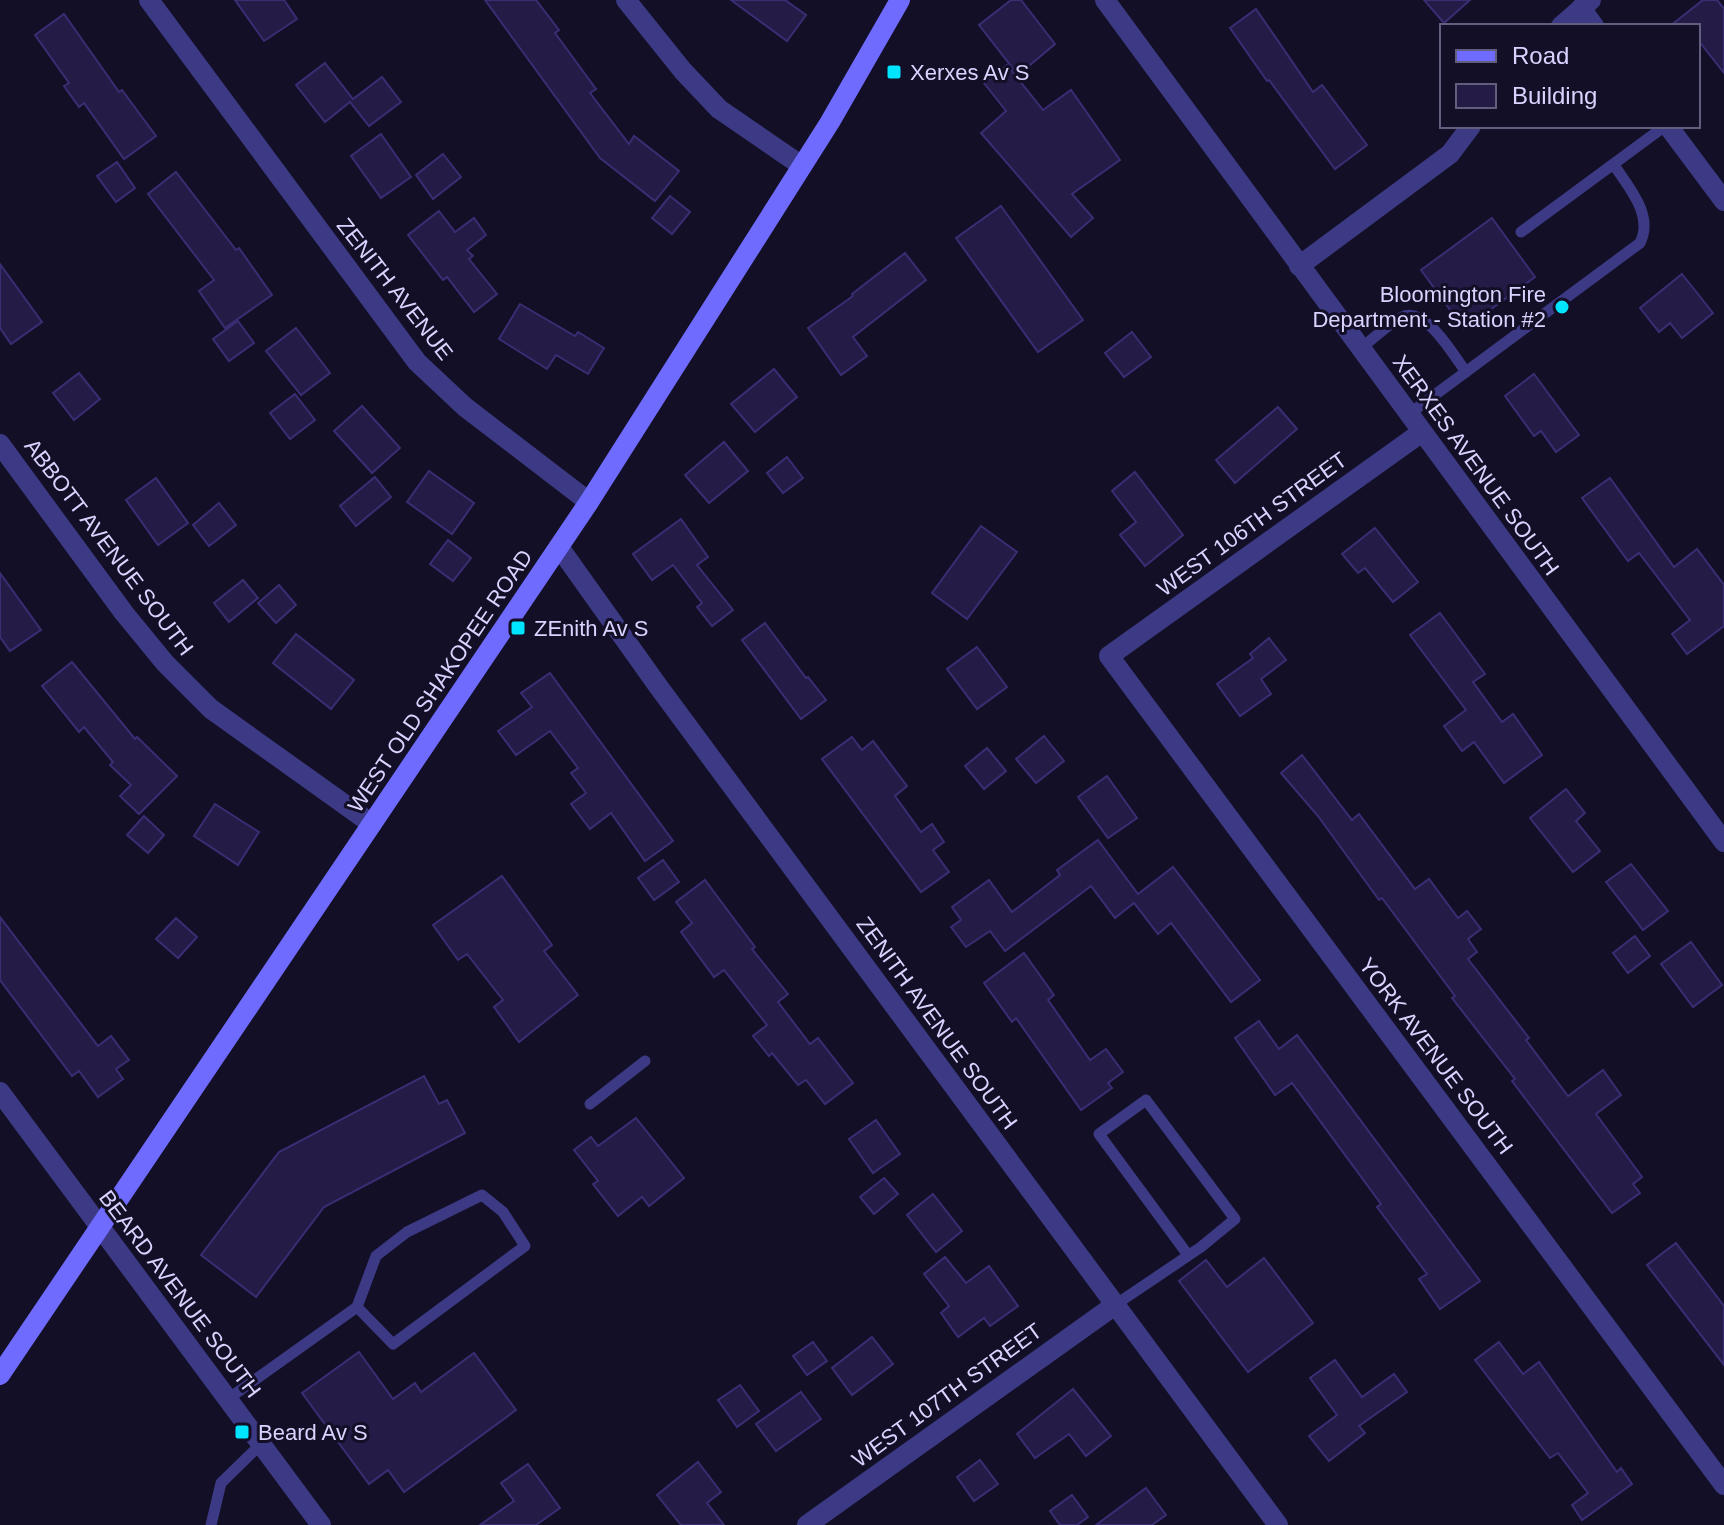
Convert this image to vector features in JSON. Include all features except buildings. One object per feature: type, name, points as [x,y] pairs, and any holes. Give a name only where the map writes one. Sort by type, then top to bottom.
[{"type":"main road","name":"WEST OLD SHAKOPEE ROAD","points":[[0,1375],[589,502],[802,166],[900,0]]},
{"type":"street","name":"ZENITH AVENUE","points":[[149,0],[417,362],[465,407],[589,502]]},
{"type":"street","points":[[626,0],[683,71],[719,109],[802,166]]},
{"type":"street","name":"XERXES AVENUE SOUTH","points":[[1105,0],[1724,842]]},
{"type":"street","points":[[1563,24],[1586,4],[1593,24]]},
{"type":"street","points":[[1299,266],[1450,154],[1470,128]]},
{"type":"street","points":[[1668,128],[1724,201]]},
{"type":"street","name":"WEST 106TH STREET","points":[[1109,656],[1422,432]]},
{"type":"street","name":"ABBOTT AVENUE SOUTH","points":[[0,444],[124,613],[165,663],[211,709],[372,824]]},
{"type":"street","name":"ZENITH AVENUE SOUTH","points":[[559,547],[658,686],[1278,1525]]},
{"type":"street","name":"YORK AVENUE SOUTH","points":[[1109,656],[1724,1485]]},
{"type":"street","name":"BEARD AVENUE SOUTH","points":[[0,1092],[321,1525]]},
{"type":"street","name":"WEST 107TH STREET","points":[[807,1525],[1115,1305]]},
{"type":"lane","points":[[1521,232],[1663,128]]},
{"type":"lane","points":[[1409,414],[1640,243],[1645,233],[1642,208],[1614,165]]},
{"type":"lane","points":[[1360,349],[1404,316],[1415,315],[1428,322],[1466,372]]},
{"type":"lane","points":[[590,1104],[645,1061]]},
{"type":"lane","points":[[1115,1305],[1188,1255],[1235,1219],[1146,1100],[1099,1134],[1188,1255]]},
{"type":"lane","points":[[228,1399],[357,1307],[376,1256],[407,1232],[482,1195],[503,1212],[525,1246],[393,1344],[357,1307]]},
{"type":"lane","points":[[211,1525],[221,1483],[261,1444]]},
{"type":"place","name":"Xerxes Av S","points":[[894,72]]},
{"type":"place","name":"Bloomington Fire Department - Station #2","points":[[1562,307]]},
{"type":"place","name":"ZEnith Av S","points":[[518,628]]},
{"type":"place","name":"Beard Av S","points":[[242,1432]]}]
